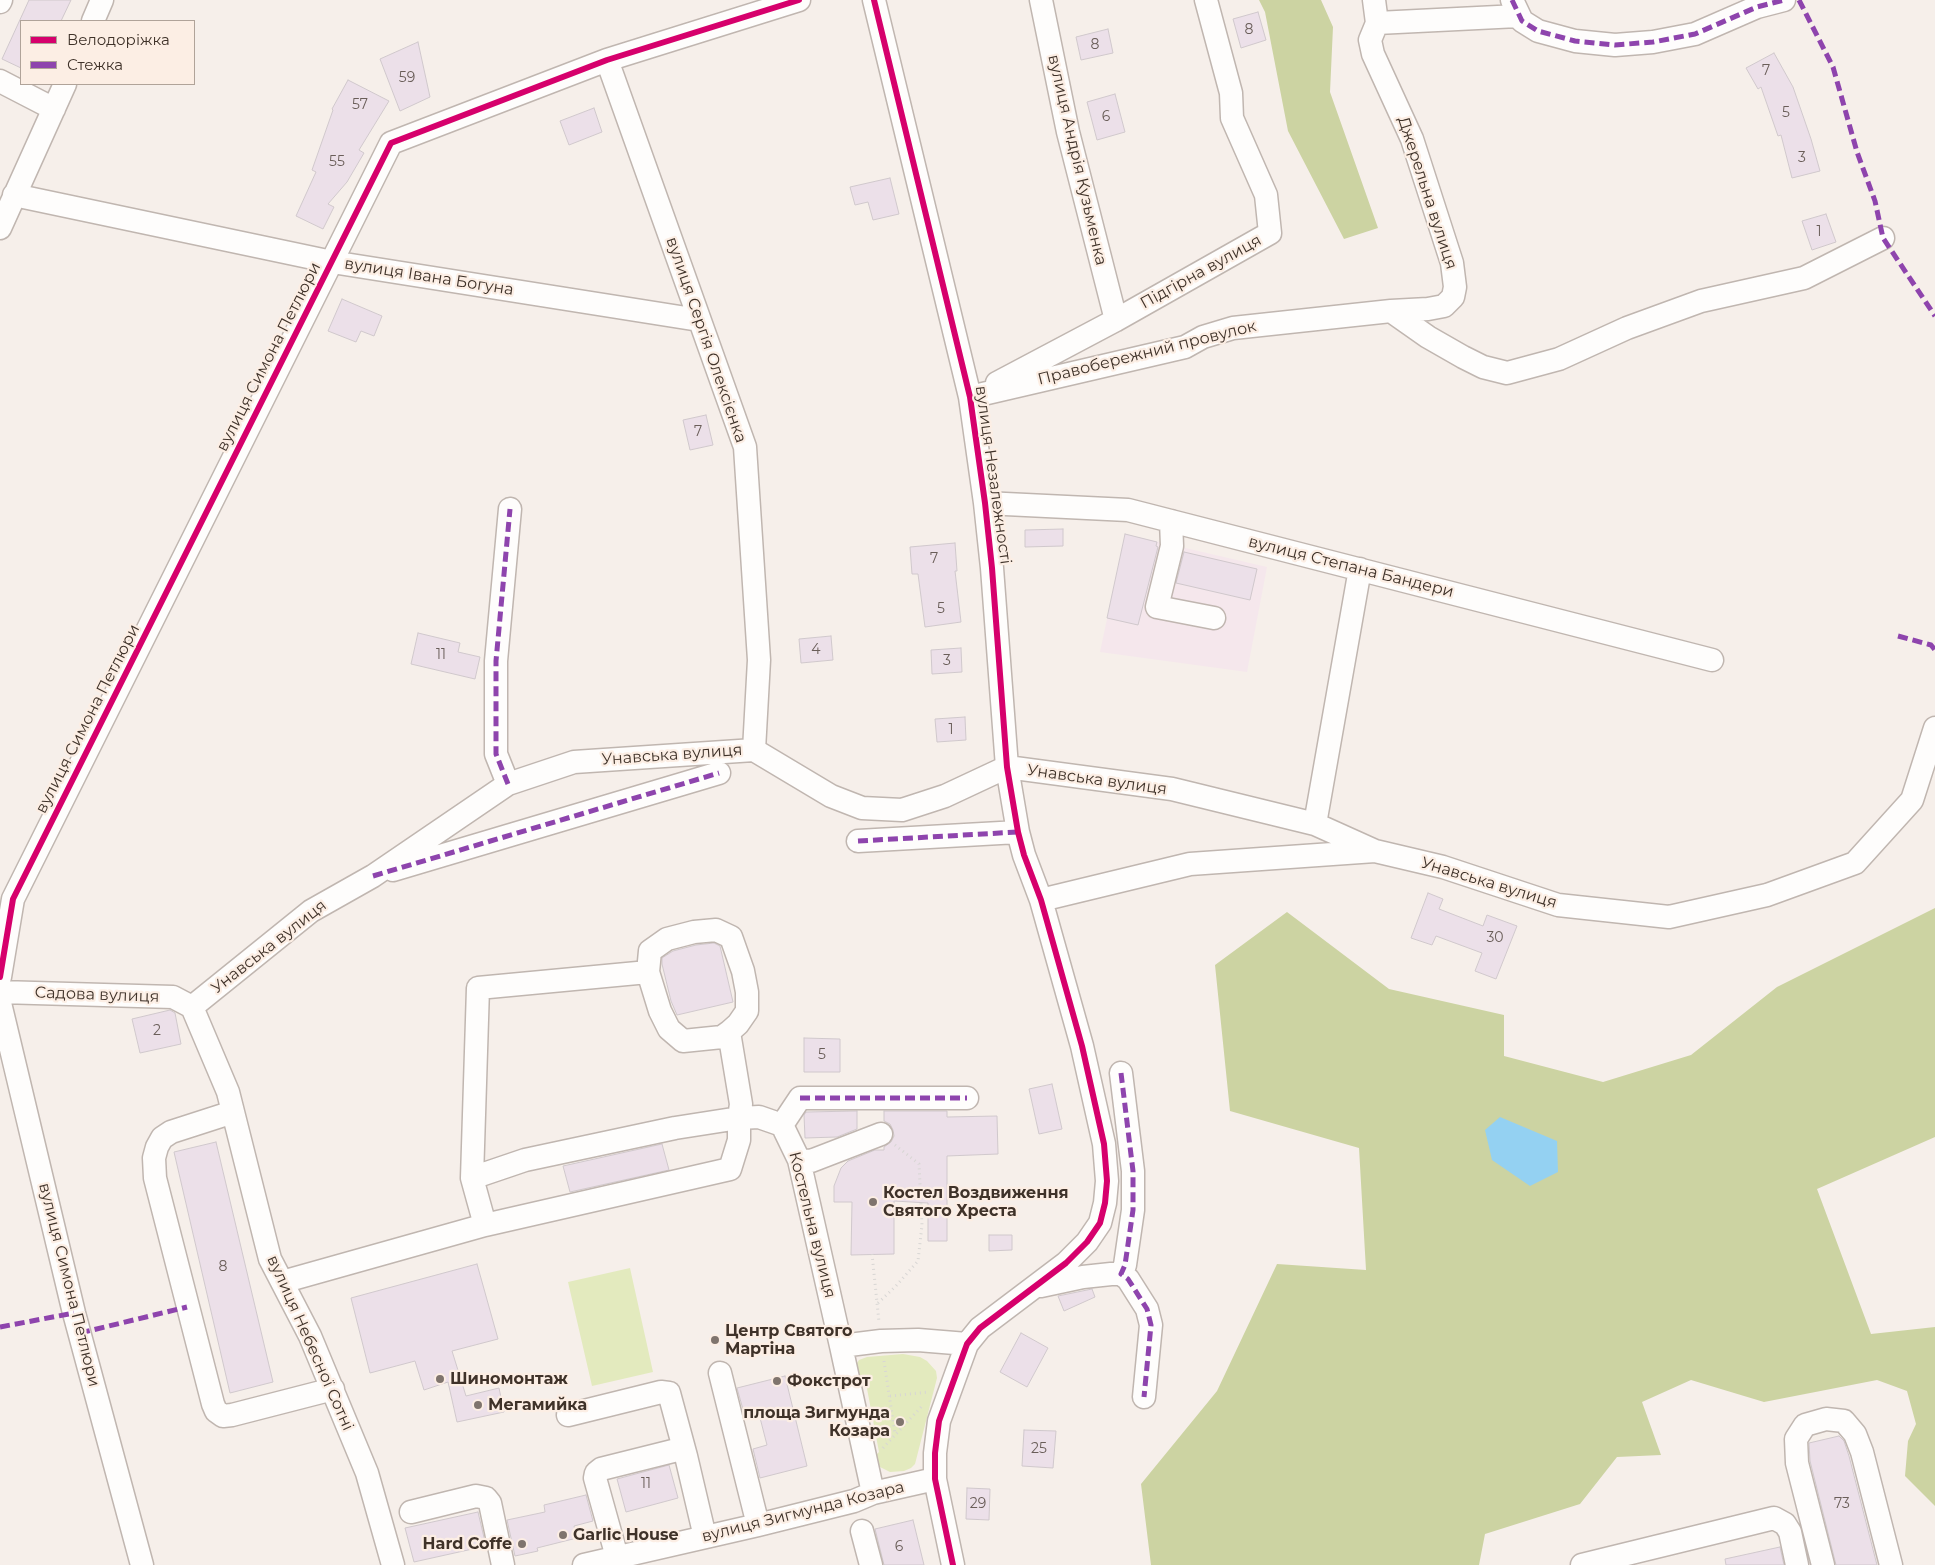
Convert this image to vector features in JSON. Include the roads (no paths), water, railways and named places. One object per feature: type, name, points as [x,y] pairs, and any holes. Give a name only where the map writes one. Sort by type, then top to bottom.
[{"type":"street","points":[[93,20],[102,0]]},
{"type":"street","name":"вулиця Симона Петлюри","points":[[0,977],[7,899],[391,143],[608,60],[799,0]]},
{"type":"street","name":"вулиця Незалежності","points":[[874,0],[970,397],[992,568],[1007,767],[1018,832],[1024,855],[1041,900],[1067,988],[1104,1144],[1107,1181],[1100,1223],[1087,1242],[1066,1263],[1030,1288],[980,1328],[967,1344]]},
{"type":"street","name":"вулиця Андрія Кузьменка","points":[[1040,0],[1068,132],[1116,320]]},
{"type":"street","name":"Підгірна вулиця","points":[[970,397],[1116,320],[1270,233],[1266,196],[1232,118],[1230,93],[1206,0]]},
{"type":"street","name":"Джерельна вулиця","points":[[1374,0],[1376,23],[1370,40],[1373,54],[1412,139],[1452,263],[1455,287],[1453,297],[1444,306],[1391,311]]},
{"type":"street","points":[[1376,23],[1515,8],[1522,21],[1538,31],[1575,41],[1615,45],[1653,42],[1695,34],[1757,7],[1784,0]]},
{"type":"street","name":"вулиця Сергія Олексієнка","points":[[608,60],[745,447],[759,660],[754,750]]},
{"type":"street","points":[[0,228],[65,85]]},
{"type":"street","points":[[2,87],[54,108]]},
{"type":"street","name":"вулиця Івана Богуна","points":[[14,195],[332,262],[699,320]]},
{"type":"street","points":[[1391,311],[1428,337],[1463,357],[1483,366],[1507,373],[1559,359],[1627,328],[1701,301],[1804,278],[1883,238]]},
{"type":"street","name":"Правобережний провулок","points":[[970,397],[1184,347],[1219,331],[1246,325],[1391,311]]},
{"type":"street","name":"вулиця Степана Бандери","points":[[985,503],[1128,510],[1712,660]]},
{"type":"street","points":[[508,784],[496,754],[496,661],[510,509]]},
{"type":"street","points":[[1171,521],[1172,546],[1157,607],[1214,618]]},
{"type":"street","points":[[1315,824],[1360,569]]},
{"type":"street","name":"Унавська вулиця","points":[[192,1007],[311,911],[373,876],[508,784],[574,762],[754,750],[831,796],[862,808],[902,810],[945,796],[1007,767],[1172,789],[1315,824],[1375,851],[1443,867],[1558,905],[1668,917],[1767,895],[1855,863],[1912,800],[1935,728]]},
{"type":"street","name":"Унавська вулиця","points":[[373,876],[720,773]]},
{"type":"street","points":[[858,841],[1018,832]]},
{"type":"street","name":"Унавська вулиця","points":[[1041,900],[1190,864],[1375,851]]},
{"type":"street","points":[[716,930],[731,937],[743,971],[747,992],[747,1011],[738,1024],[729,1032],[722,1037],[683,1041],[669,1029],[660,1011],[648,972],[650,951],[667,939],[694,932],[716,930]]},
{"type":"street","points":[[485,1224],[472,1178],[478,988],[648,972]]},
{"type":"street","name":"Садова вулиця","points":[[0,992],[173,998],[192,1007]]},
{"type":"street","name":"вулиця Симона Петлюри","points":[[0,1003],[74,1313],[142,1565]]},
{"type":"street","name":"вулиця Небесної Сотні","points":[[192,1007],[228,1092],[270,1260],[310,1336],[367,1473],[393,1565]]},
{"type":"street","points":[[282,1282],[485,1224],[730,1169],[738,1140],[741,1104],[729,1032]]},
{"type":"street","points":[[1121,1073],[1133,1171],[1133,1210],[1125,1265],[1121,1274]]},
{"type":"street","points":[[472,1178],[525,1160],[676,1128],[740,1118],[759,1117],[782,1125],[800,1098],[967,1098]]},
{"type":"street","points":[[233,1112],[171,1132],[162,1138],[154,1158],[155,1178],[213,1404],[216,1411],[223,1416],[232,1416],[332,1389]]},
{"type":"street","name":"Костельна вулиця","points":[[782,1125],[799,1160],[841,1346]]},
{"type":"street","points":[[799,1160],[810,1161],[881,1134]]},
{"type":"street","points":[[1030,1288],[1076,1278],[1111,1274],[1121,1274],[1128,1279],[1147,1309],[1151,1324],[1144,1397]]},
{"type":"street","points":[[873,1493],[841,1346],[881,1341],[918,1340],[967,1344],[939,1421],[935,1453],[935,1479],[953,1565]]},
{"type":"street","points":[[720,1373],[758,1525]]},
{"type":"street","points":[[568,1415],[661,1392],[669,1393],[705,1536]]},
{"type":"street","points":[[1823,1565],[1797,1463],[1796,1439],[1806,1425],[1826,1419],[1844,1421],[1855,1434],[1862,1452],[1890,1565]]},
{"type":"street","points":[[617,1558],[595,1478],[596,1473],[601,1469],[677,1450],[682,1451],[686,1456]]},
{"type":"street","name":"вулиця Зигмунда Козара","points":[[584,1565],[617,1558],[662,1556],[705,1536],[758,1525],[854,1501],[873,1493],[935,1479]]},
{"type":"street","points":[[411,1512],[476,1496],[486,1498],[490,1503],[503,1565]]},
{"type":"street","points":[[1582,1565],[1774,1518],[1785,1524],[1790,1532],[1797,1565]]},
{"type":"street","points":[[862,1531],[870,1565]]},
{"type":"water","points":[[1500,1117],[1557,1141],[1558,1172],[1530,1186],[1492,1160],[1485,1130]]},
{"type":"place","name":"Костел Воздвиження Святого Хреста","points":[[873,1202]]},
{"type":"place","name":"Центр Святого Мартіна","points":[[715,1340]]},
{"type":"place","name":"Шиномонтаж","points":[[440,1379]]},
{"type":"place","name":"Фокстрот","points":[[777,1381]]},
{"type":"place","name":"Мегамийка","points":[[478,1405]]},
{"type":"place","name":"площа Зигмунда Козара","points":[[900,1422]]},
{"type":"place","name":"Garlic House","points":[[563,1535]]},
{"type":"place","name":"Hard Coffe","points":[[522,1544]]}]
